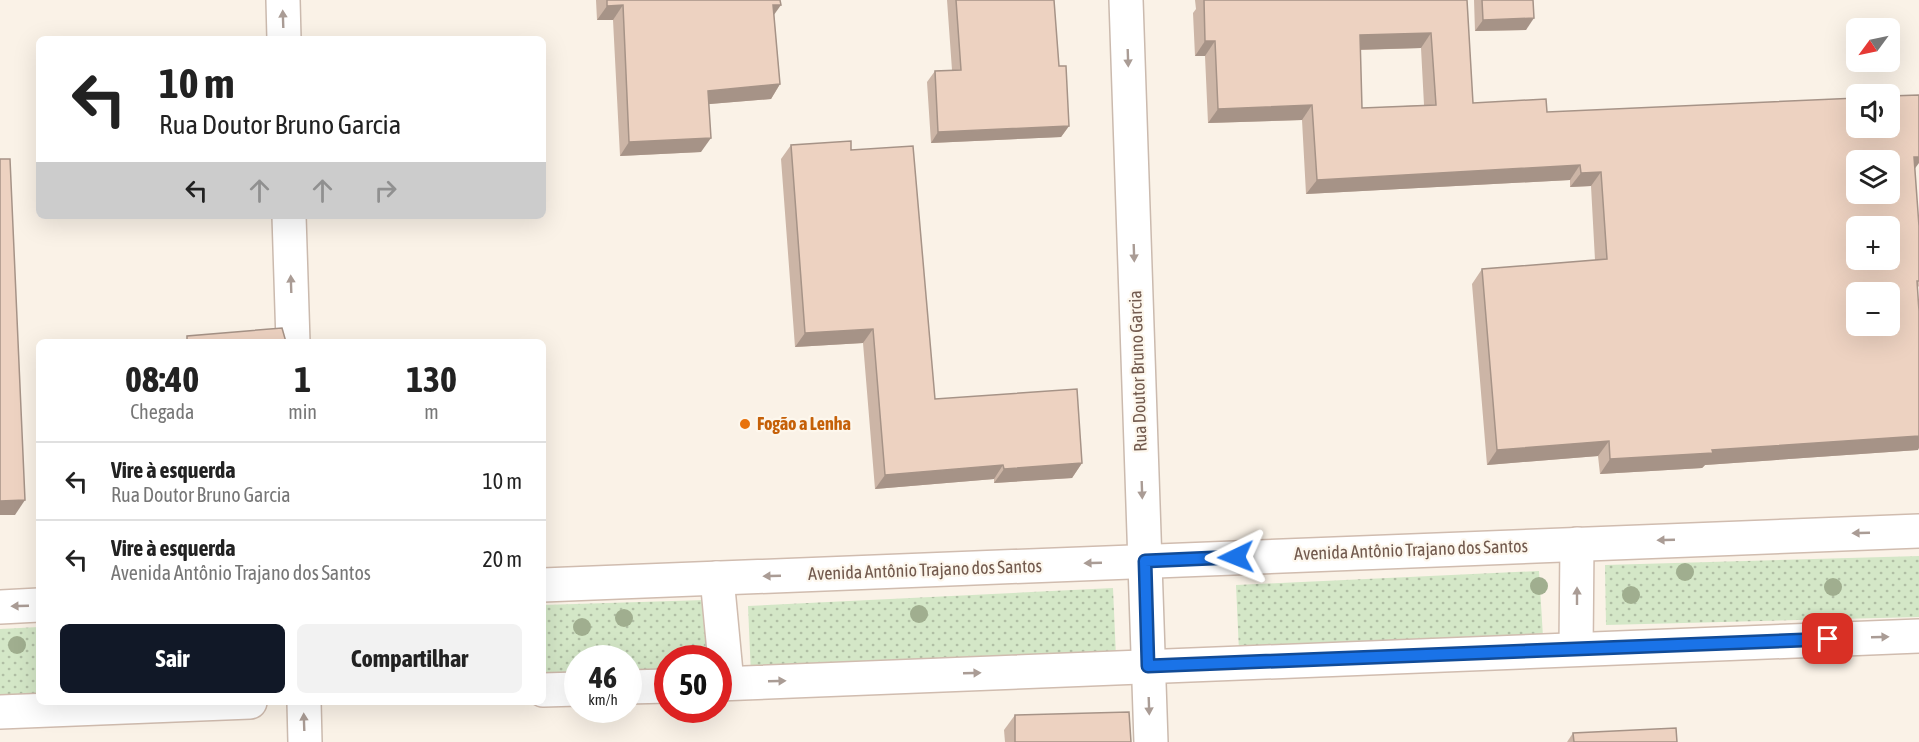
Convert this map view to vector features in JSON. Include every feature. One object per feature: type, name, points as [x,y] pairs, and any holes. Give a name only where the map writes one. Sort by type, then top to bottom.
[{"type":"main road","points":[[283,0],[284,36]]},
{"type":"main road","name":"Rua Doutor Bruno Garcia","points":[[1126,0],[1151,742]]},
{"type":"main road","points":[[289,219],[293,339]]},
{"type":"main road","name":"Avenida Antônio Trajano dos Santos","points":[[546,585],[1919,531]]},
{"type":"main road","points":[[1576,649],[1577,544]]},
{"type":"main road","points":[[717,578],[721,645]]},
{"type":"main road","points":[[0,607],[36,605]]},
{"type":"main road","points":[[732,683],[1919,636]]},
{"type":"main road","points":[[546,690],[564,689]]},
{"type":"main road","points":[[0,712],[175,705]]},
{"type":"main road","points":[[304,705],[305,742]]},
{"type":"green space","points":[[1919,556],[1919,617],[1606,625],[1605,565]]},
{"type":"green space","points":[[1539,571],[1543,637],[1239,651],[1236,585]]},
{"type":"green space","points":[[1113,588],[1116,657],[751,675],[748,606]]},
{"type":"green space","points":[[705,600],[707,645],[654,645],[654,671],[642,672],[642,645],[564,645],[564,673],[546,674],[546,605]]},
{"type":"green space","points":[[36,627],[36,693],[0,695],[0,629]]},
{"type":"building","points":[[607,0],[780,0],[781,5],[773,5],[780,84],[708,91],[711,138],[629,142],[623,5],[607,6]]},
{"type":"building","points":[[956,0],[1054,0],[1059,66],[1066,66],[1069,126],[938,132],[935,71],[961,70]]},
{"type":"building","points":[[1204,0],[1467,0],[1473,103],[1546,99],[1547,112],[1846,98],[1846,138],[1900,138],[1900,96],[1919,95],[1919,157],[1914,157],[1919,226],[1919,281],[1917,281],[1919,436],[1610,459],[1609,441],[1497,450],[1482,269],[1607,259],[1601,172],[1581,173],[1580,165],[1317,180],[1312,105],[1218,109],[1215,41],[1205,41]],"holes":[[[1431,33],[1436,105],[1362,108],[1360,35]]]},
{"type":"building","points":[[1482,0],[1533,0],[1534,18],[1483,20]]},
{"type":"building","points":[[851,141],[851,150],[913,146],[935,399],[1077,389],[1082,463],[1004,469],[1003,465],[885,475],[873,329],[805,333],[791,145]]},
{"type":"building","points":[[0,159],[10,159],[25,500],[0,501]]},
{"type":"building","points":[[282,328],[285,339],[187,339],[187,336]]},
{"type":"building","points":[[1129,712],[1131,742],[1015,742],[1015,715]]},
{"type":"building","points":[[1676,728],[1677,742],[1574,742],[1573,733]]},
{"type":"place","name":"Fogão a Lenha","points":[[745,424]]},
{"type":"route","points":[[1236,557],[1145,561],[1148,666],[1828,639]]}]
